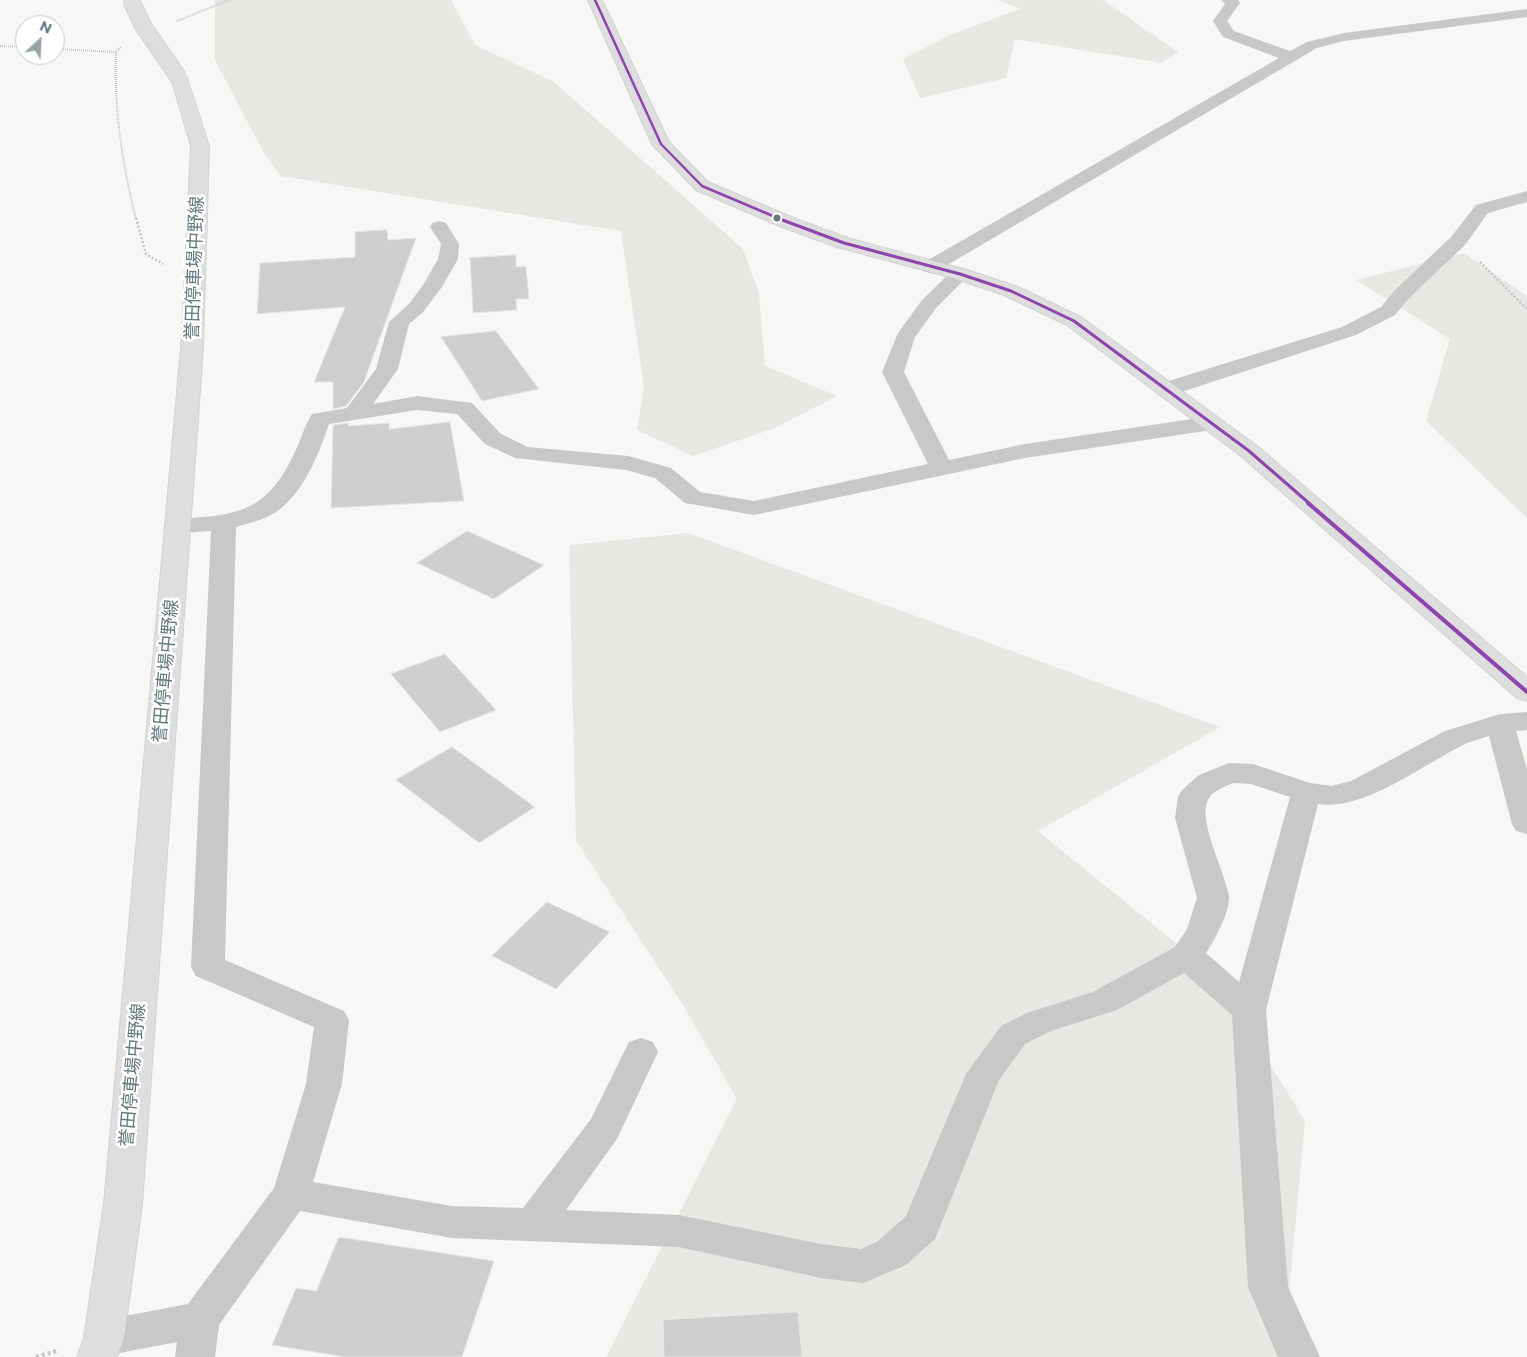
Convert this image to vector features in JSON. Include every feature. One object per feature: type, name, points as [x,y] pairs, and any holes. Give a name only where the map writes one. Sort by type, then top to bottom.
[{"type":"main road","name":"誉田停車場中野線","points":[[101,1348],[123,1204],[192,348],[200,146],[179,78],[143,26],[131,0]]},
{"type":"main road","points":[[594,0],[661,144],[702,186],[789,223],[844,242],[960,274],[1011,291],[1074,322],[1249,451],[1527,692]]},
{"type":"street","points":[[1228,0],[1233,3],[1220,21],[1228,34],[1292,57]]},
{"type":"street","points":[[930,267],[1312,45],[1344,36],[1527,13]]},
{"type":"street","points":[[1167,389],[1349,331],[1388,311],[1402,294],[1458,240],[1482,209],[1527,196]]},
{"type":"street","points":[[355,413],[387,369],[399,322],[416,308],[432,287],[448,259],[450,244],[439,227]]},
{"type":"street","points":[[942,468],[894,372],[904,337],[929,304],[960,274]]},
{"type":"street","points":[[177,526],[224,522],[259,512],[286,490],[312,442],[320,419],[417,403],[464,408],[493,439],[522,453],[628,464],[663,473],[693,498],[754,508],[1024,451],[1212,423]]},
{"type":"street","points":[[101,1348],[198,1338],[291,1194],[324,1084],[332,1020],[208,968],[224,522]]},
{"type":"street","points":[[291,1194],[452,1222],[679,1230],[822,1261],[864,1266],[892,1253],[921,1227],[984,1074],[1013,1035],[1039,1022],[1106,1000],[1187,956],[1203,931],[1212,898],[1190,818],[1193,797],[1209,782],[1229,773],[1253,774],[1306,792],[1330,796],[1361,788],[1455,737],[1514,722],[1527,824]]},
{"type":"street","points":[[1300,1357],[1294,1348],[1268,1286],[1248,1010],[1306,792]]},
{"type":"street","points":[[1187,956],[1248,1010]]},
{"type":"street","points":[[534,1224],[604,1129],[641,1052]]},
{"type":"path","points":[[0,46],[15,47]]},
{"type":"path","points":[[65,49],[116,52],[114,74],[119,141],[146,254],[160,264],[195,272]]},
{"type":"path","points":[[1458,240],[1527,309]]},
{"type":"shaded area","points":[[215,0],[451,0],[475,45],[554,82],[743,249],[759,293],[765,366],[837,396],[772,429],[693,456],[637,430],[644,387],[621,231],[281,176],[265,155],[215,60]]},
{"type":"shaded area","points":[[998,0],[1103,0],[1178,52],[1161,63],[1015,39],[1006,78],[920,98],[903,59],[950,35],[1020,9]]},
{"type":"shaded area","points":[[1464,253],[1527,296],[1527,518],[1426,421],[1450,339],[1356,280]]},
{"type":"shaded area","points":[[688,533],[1220,727],[1038,831],[1216,976],[1305,1121],[1283,1357],[606,1357],[737,1099],[683,1005],[576,841],[569,545]]},
{"type":"building","points":[[387,230],[388,240],[416,238],[364,382],[346,406],[333,409],[333,382],[314,382],[345,307],[257,314],[260,263],[355,257],[355,232]]},
{"type":"building","points":[[516,255],[516,267],[526,266],[529,299],[516,299],[517,310],[473,313],[470,258]]},
{"type":"building","points":[[496,331],[539,389],[482,401],[441,337]]},
{"type":"building","points":[[450,422],[464,501],[331,508],[333,425],[349,423],[348,426],[389,423],[389,429]]},
{"type":"building","points":[[467,531],[544,565],[494,599],[417,563]]},
{"type":"building","points":[[445,654],[496,710],[440,732],[391,674]]},
{"type":"building","points":[[452,747],[535,807],[479,843],[396,780]]},
{"type":"building","points":[[547,902],[610,932],[556,989],[492,956]]},
{"type":"building","points":[[339,1237],[494,1261],[462,1357],[345,1357],[272,1345],[296,1288],[316,1291]]},
{"type":"building","points":[[798,1312],[802,1357],[664,1357],[663,1320]]},
{"type":"transit line","points":[[595,0],[661,144],[702,186],[789,223],[844,243],[960,274],[1011,291],[1074,321],[1249,451],[1527,692]]}]
